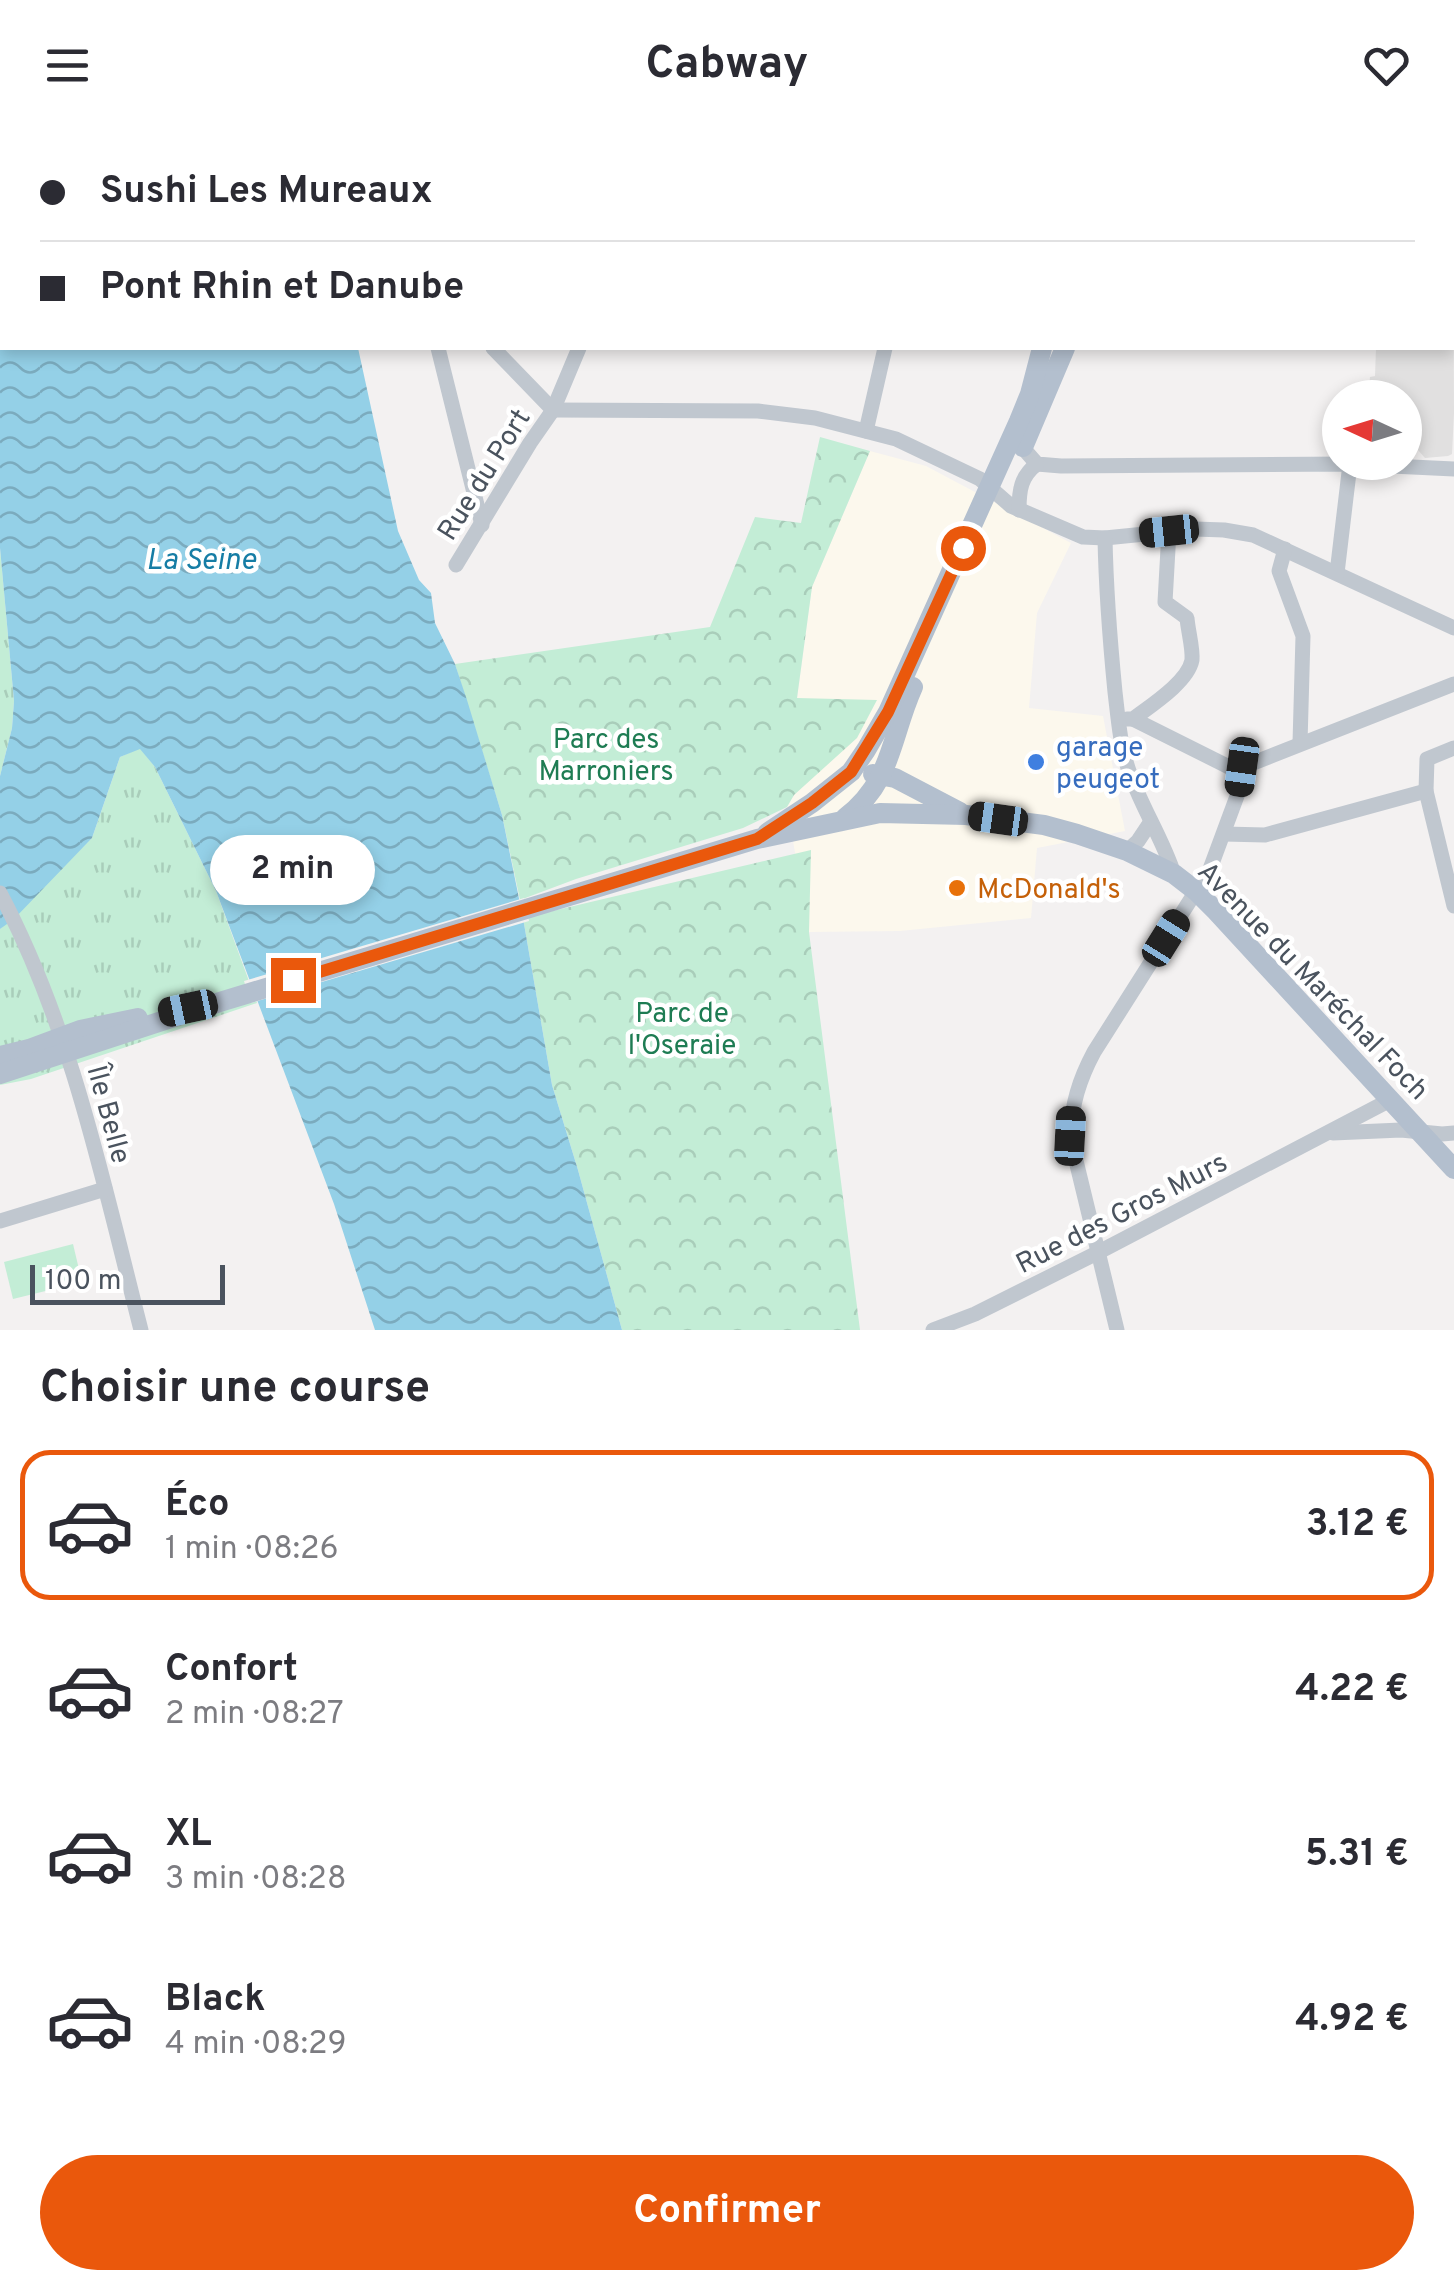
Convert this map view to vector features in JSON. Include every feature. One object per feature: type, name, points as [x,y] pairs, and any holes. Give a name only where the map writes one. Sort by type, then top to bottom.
[{"type":"main road","points":[[757,839],[851,772],[888,712],[1003,499],[1041,350]]},
{"type":"main road","points":[[873,807],[908,698],[1003,499],[1064,350]]},
{"type":"main road","points":[[896,736],[912,787]]},
{"type":"main road","points":[[851,772],[883,774],[966,814]]},
{"type":"main road","points":[[851,772],[873,807]]},
{"type":"main road","points":[[0,1074],[64,1045],[83,1030],[223,1000],[757,839],[839,822],[873,807],[966,814]]},
{"type":"main road","name":"Avenue du Maréchal Foch","points":[[966,814],[1044,825],[1128,851],[1174,874],[1196,891],[1454,1169]]},
{"type":"main road","points":[[0,1056],[64,1045]]},
{"type":"street","points":[[438,350],[482,524]]},
{"type":"street","points":[[495,350],[554,410],[758,411],[815,418],[896,439],[980,478],[1003,499],[1082,537],[1224,530],[1253,536],[1454,628]]},
{"type":"street","name":"Rue du Port","points":[[456,565],[554,410],[578,350]]},
{"type":"street","points":[[866,431],[886,350]]},
{"type":"street","points":[[1022,448],[1037,464]]},
{"type":"street","points":[[1003,499],[1037,464],[1322,464]]},
{"type":"street","points":[[1422,467],[1454,469]]},
{"type":"street","points":[[1337,573],[1348,480]]},
{"type":"street","points":[[1126,719],[1170,690],[1192,662],[1187,618],[1165,602],[1169,531]]},
{"type":"street","name":"Avenue du Maréchal Foch","points":[[1105,538],[1112,658],[1126,719],[1127,766],[1174,874]]},
{"type":"street","points":[[1285,549],[1278,570],[1303,636],[1300,743]]},
{"type":"street","points":[[1126,719],[1228,767],[1242,767],[1454,684]]},
{"type":"street","points":[[1454,748],[1427,758],[1426,791],[1454,906]]},
{"type":"street","points":[[1116,1330],[1070,1136],[1072,1106],[1080,1078],[1094,1052],[1210,869],[1240,788],[1242,767]]},
{"type":"street","points":[[1224,834],[1264,835],[1426,791]]},
{"type":"street","points":[[1128,851],[1150,823]]},
{"type":"street","name":"Île Belle","points":[[0,893],[23,936],[64,1045],[141,1330]]},
{"type":"street","name":"Rue des Gros Murs","points":[[933,1330],[976,1314],[1098,1254],[1392,1099]]},
{"type":"street","name":"Rue des Gros Murs","points":[[1330,1134],[1401,1130],[1454,1133]]},
{"type":"street","name":"Île Belle","points":[[0,1222],[104,1189]]},
{"type":"shaded area","points":[[1376,350],[1454,350],[1452,454],[1425,458],[1422,455],[1422,380],[1370,380],[1375,376]]},
{"type":"shaded area","points":[[870,451],[926,466],[1071,543],[1037,613],[1029,708],[1103,716],[1125,831],[1037,848],[1031,918],[900,931],[809,932],[787,807],[876,701],[797,699],[812,587]]},
{"type":"green space","name":"Parc des Marroniers","points":[[820,437],[870,451],[812,587],[797,698],[877,700],[857,738],[794,795],[787,807],[743,828],[520,900],[502,815],[455,664],[710,627],[755,517],[801,523]]},
{"type":"green space","points":[[0,548],[14,701],[0,776]]},
{"type":"green space","points":[[140,748],[155,767],[216,891],[257,1003],[31,1079],[0,1085],[0,929],[92,838],[120,757]]},
{"type":"green space","name":"Parc de l'Oseraie","points":[[811,850],[809,932],[860,1330],[622,1330],[552,1085],[523,918]]},
{"type":"green space","points":[[73,1244],[82,1282],[13,1299],[4,1262]]},
{"type":"water","name":"La Seine","points":[[0,350],[358,350],[398,531],[419,580],[431,593],[435,623],[455,664],[502,815],[552,1085],[622,1330],[375,1330],[334,1204],[216,891],[155,767],[140,749],[120,757],[92,838],[0,929],[0,776],[14,701],[0,548]]},
{"type":"pier","points":[[524,898],[529,921],[251,1003],[244,981]]},
{"type":"place","name":"garage peugeot","points":[[1036,762]]},
{"type":"place","name":"McDonald's","points":[[957,888]]},
{"type":"route","points":[[293,980],[757,839],[851,772],[888,712],[963,548]]}]
